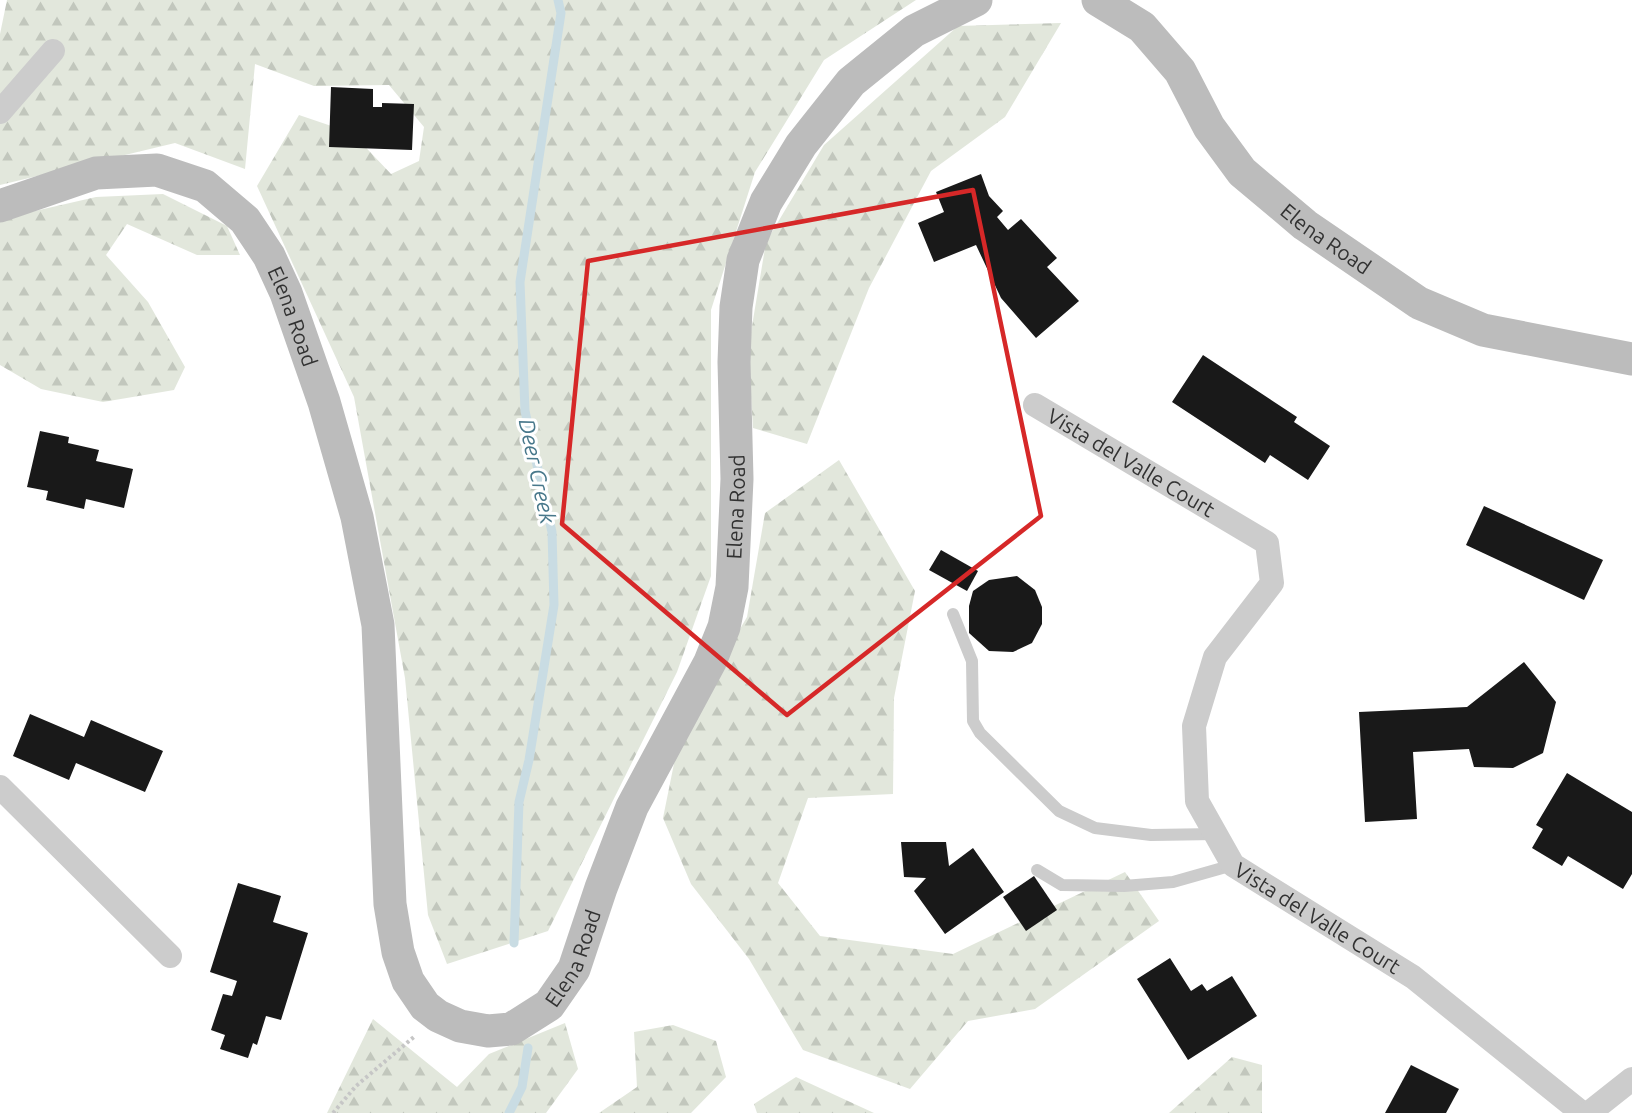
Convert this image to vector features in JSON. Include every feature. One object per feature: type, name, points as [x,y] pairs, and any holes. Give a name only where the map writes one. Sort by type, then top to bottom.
[{"type":"street","name":"Elena Road","points":[[0,206],[96,173],[157,170],[206,186],[245,220],[269,256],[286,293],[324,402],[357,518],[378,625],[390,904],[398,952],[408,981],[425,1006],[438,1016],[460,1026],[488,1031],[512,1029],[549,1005],[574,969],[601,888],[632,807],[710,662],[724,627],[732,587],[737,478],[734,362],[736,308],[743,260],[766,202],[801,145],[851,82],[914,32],[975,0]]},
{"type":"street","name":"Elena Road","points":[[1098,0],[1142,27],[1179,72],[1209,127],[1242,172],[1305,225],[1419,303],[1483,330],[1632,359]]},
{"type":"street","points":[[0,112],[53,51]]},
{"type":"street","name":"Vista del Valle Court","points":[[1035,405],[1267,543],[1272,583],[1215,657],[1194,726],[1197,801],[1233,865],[1413,977],[1582,1113]]},
{"type":"street","points":[[0,787],[170,956]]},
{"type":"street","points":[[1589,1113],[1632,1079]]},
{"type":"lane","points":[[953,614],[972,661],[973,721],[980,733],[1059,811],[1095,828],[1151,835],[1216,834]]},
{"type":"lane","points":[[1037,870],[1062,885],[1124,886],[1173,882],[1233,865]]},
{"type":"path","points":[[333,1113],[356,1086],[438,1016]]},
{"type":"highlighted area","points":[[973,190],[1041,516],[787,715],[562,524],[588,261]]},
{"type":"green space","points":[[7,0],[916,0],[824,60],[755,172],[711,310],[711,576],[677,672],[548,931],[447,964],[428,915],[405,678],[354,397],[257,186],[299,115],[352,133],[391,174],[419,161],[424,127],[389,85],[314,86],[255,64],[245,169],[175,143],[0,185],[0,34]]},
{"type":"green space","points":[[1061,23],[1005,117],[931,171],[869,288],[807,444],[753,428],[748,350],[766,242],[824,145],[958,26]]},
{"type":"green space","points":[[163,194],[227,226],[240,255],[197,255],[127,224],[106,255],[148,302],[185,367],[174,390],[103,402],[41,389],[0,365],[0,219],[96,197]]},
{"type":"green space","points":[[839,460],[915,591],[894,698],[893,794],[808,798],[778,883],[820,936],[953,954],[1125,872],[1159,921],[1035,1009],[968,1021],[910,1089],[803,1050],[749,959],[691,884],[663,818],[681,729],[747,617],[765,513]]},
{"type":"green space","points":[[373,1019],[457,1087],[489,1054],[565,1023],[578,1069],[546,1113],[327,1113]]},
{"type":"green space","points":[[673,1025],[716,1041],[726,1077],[691,1113],[599,1113],[637,1087],[634,1032]]},
{"type":"green space","points":[[1232,1057],[1262,1065],[1262,1113],[1169,1113]]},
{"type":"green space","points":[[796,1077],[874,1113],[757,1113],[754,1104]]},
{"type":"building","points":[[331,87],[373,89],[373,107],[382,107],[382,103],[414,104],[412,150],[329,147]]},
{"type":"building","points":[[981,174],[989,196],[1003,211],[997,217],[1008,230],[1021,219],[1057,258],[1047,267],[1079,301],[1036,338],[1001,298],[976,245],[934,262],[918,223],[944,212],[936,192]]},
{"type":"building","points":[[1203,355],[1297,417],[1294,422],[1330,446],[1308,480],[1270,455],[1265,463],[1172,402]]},
{"type":"building","points":[[40,431],[69,437],[68,443],[99,450],[96,461],[133,469],[124,508],[86,499],[84,509],[46,500],[48,491],[27,487]]},
{"type":"building","points":[[1484,506],[1603,560],[1584,600],[1466,545]]},
{"type":"building","points":[[941,550],[978,571],[967,591],[929,570]]},
{"type":"building","points":[[1017,576],[1035,590],[1042,607],[1042,624],[1032,643],[1013,652],[989,651],[969,633],[969,606],[973,591],[989,580]]},
{"type":"building","points":[[1524,662],[1556,702],[1543,753],[1513,768],[1474,767],[1469,749],[1413,752],[1417,819],[1365,822],[1359,712],[1467,707]]},
{"type":"building","points":[[30,714],[84,737],[91,720],[163,751],[145,792],[76,763],[69,780],[13,756]]},
{"type":"building","points":[[1567,773],[1632,812],[1632,874],[1623,889],[1568,856],[1562,866],[1532,848],[1543,829],[1536,825]]},
{"type":"building","points":[[901,842],[946,842],[949,866],[973,848],[1004,892],[945,934],[914,891],[926,878],[904,877]]},
{"type":"building","points":[[1034,876],[1057,910],[1026,931],[1003,897]]},
{"type":"building","points":[[238,883],[281,896],[273,922],[308,933],[281,1020],[266,1016],[257,1045],[253,1043],[248,1058],[220,1049],[225,1035],[211,1030],[223,994],[232,996],[237,981],[210,972]]},
{"type":"building","points":[[1170,958],[1191,991],[1202,984],[1207,991],[1232,976],[1257,1016],[1188,1060],[1137,979]]},
{"type":"building","points":[[1411,1065],[1459,1089],[1446,1113],[1385,1113]]},
{"type":"waterway","name":"Deer Creek","points":[[514,943],[519,802],[529,760],[554,605],[552,532],[525,411],[520,282],[561,13],[558,0]]},
{"type":"waterway","name":"Deer Creek","points":[[509,1113],[522,1087],[528,1048]]}]
